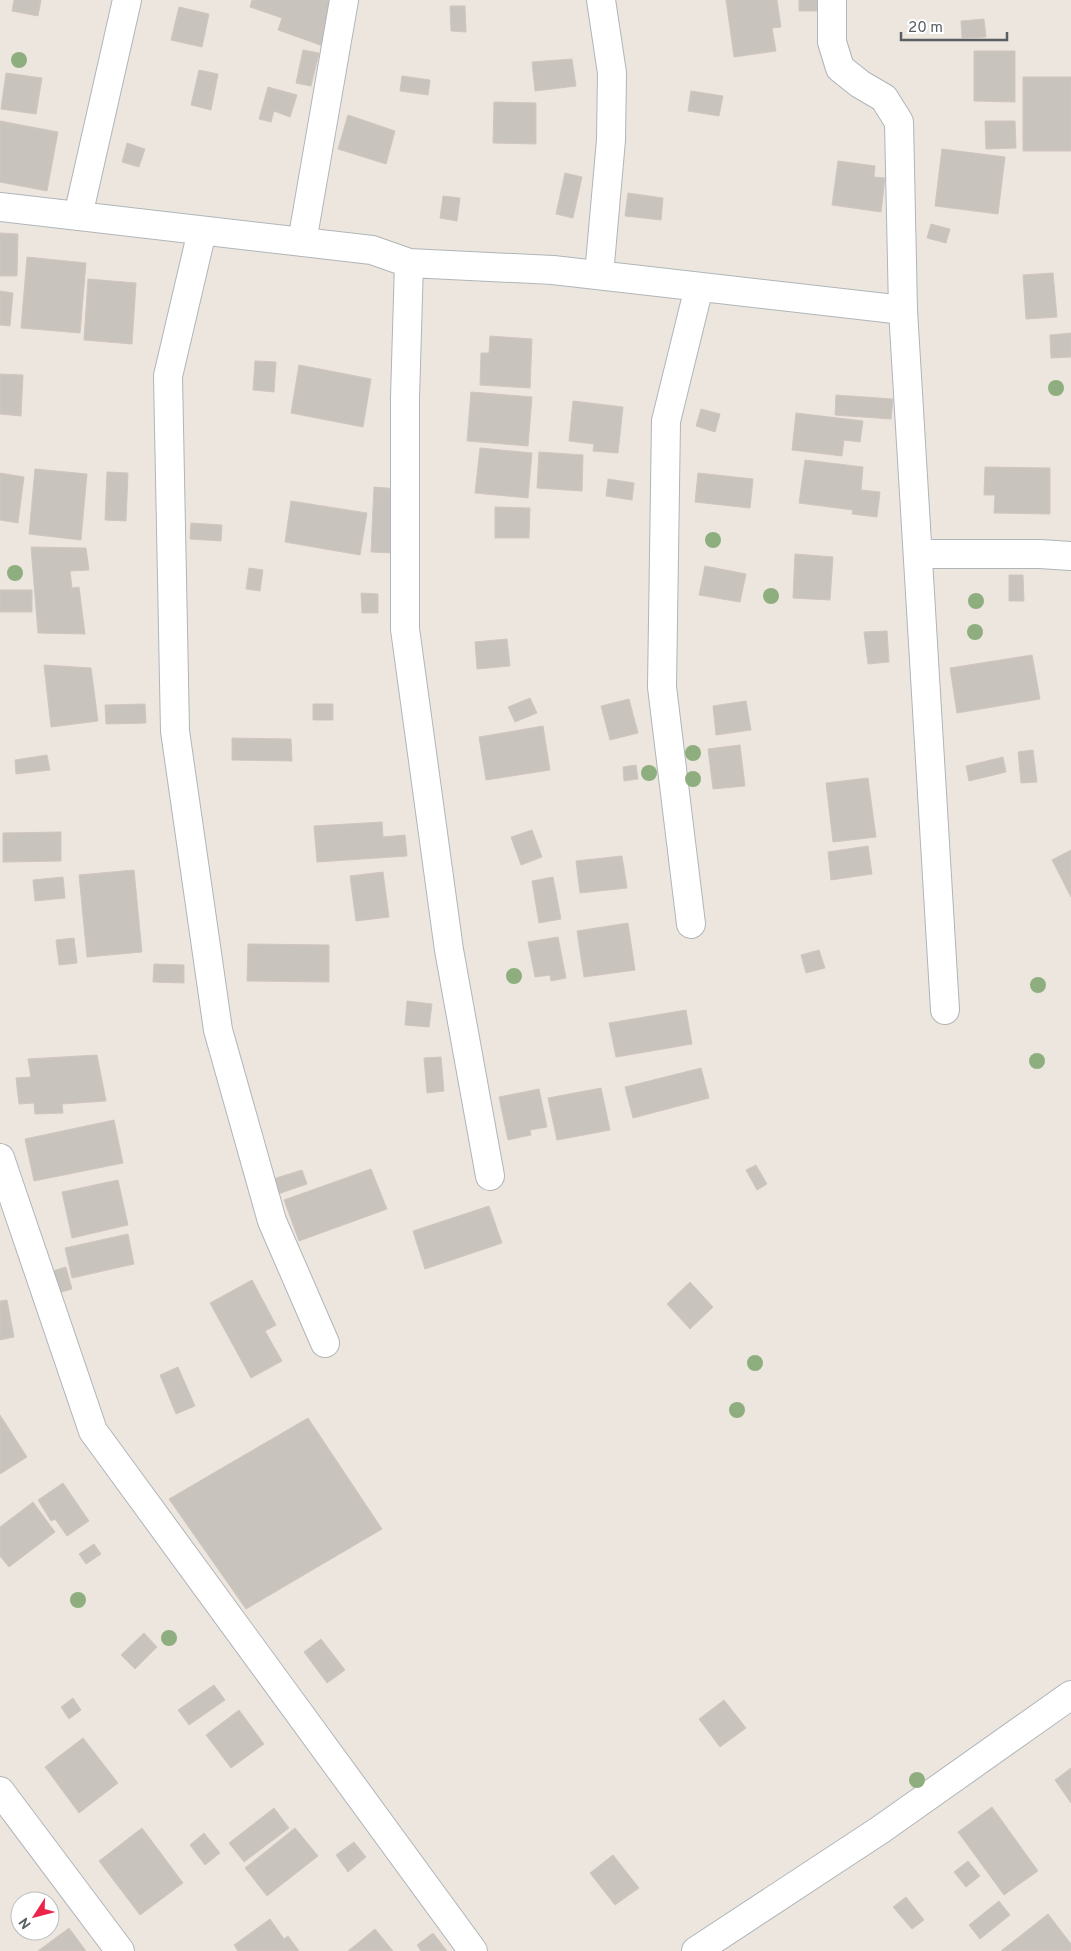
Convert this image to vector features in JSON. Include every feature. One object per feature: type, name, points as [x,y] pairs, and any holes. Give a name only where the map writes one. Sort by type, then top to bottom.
[{"type":"street","points":[[78,216],[127,0]]},
{"type":"street","points":[[302,242],[344,0]]},
{"type":"street","points":[[599,276],[611,140],[612,73],[601,0]]},
{"type":"street","points":[[832,0],[832,42],[840,68],[860,84],[884,98],[899,122],[903,310],[945,1010]]},
{"type":"street","points":[[0,208],[372,250],[409,263],[553,270],[903,310]]},
{"type":"street","points":[[202,231],[168,376],[175,731],[217,1020],[225,1057],[272,1221],[324,1343]]},
{"type":"street","points":[[409,263],[405,398],[405,629],[449,950],[490,1176]]},
{"type":"street","points":[[691,924],[662,687],[666,421],[699,287]]},
{"type":"street","points":[[918,554],[1040,554],[1071,556]]},
{"type":"street","points":[[0,1158],[92,1431],[473,1951]]},
{"type":"street","points":[[696,1951],[880,1830],[1071,1695]]},
{"type":"street","points":[[0,1791],[120,1951]]},
{"type":"building","points":[[14,0],[41,0],[38,16],[12,11]]},
{"type":"building","points":[[252,0],[338,0],[323,46],[278,30],[282,18],[250,7]]},
{"type":"building","points":[[726,0],[777,0],[781,27],[772,28],[776,51],[734,57]]},
{"type":"building","points":[[799,0],[818,0],[818,11],[799,11]]},
{"type":"building","points":[[450,6],[465,6],[466,32],[451,31]]},
{"type":"building","points":[[179,7],[209,14],[202,47],[171,40]]},
{"type":"building","points":[[984,19],[986,37],[962,38],[961,21]]},
{"type":"building","points":[[303,50],[319,53],[311,86],[296,83]]},
{"type":"building","points":[[974,51],[1015,51],[1015,102],[974,101]]},
{"type":"building","points":[[572,59],[576,86],[535,91],[532,62]]},
{"type":"building","points":[[199,70],[218,74],[211,110],[191,105]]},
{"type":"building","points":[[6,73],[42,78],[36,114],[1,109]]},
{"type":"building","points":[[402,76],[430,80],[428,95],[400,91]]},
{"type":"building","points":[[1023,77],[1071,77],[1071,151],[1023,151]]},
{"type":"building","points":[[268,87],[297,95],[290,117],[274,111],[271,122],[259,119]]},
{"type":"building","points":[[691,91],[723,96],[719,116],[688,111]]},
{"type":"building","points":[[494,102],[536,103],[536,144],[493,143]]},
{"type":"building","points":[[348,115],[395,131],[386,164],[338,149]]},
{"type":"building","points":[[0,121],[58,132],[47,191],[0,182]]},
{"type":"building","points":[[985,121],[1015,121],[1016,148],[986,149]]},
{"type":"building","points":[[127,143],[145,149],[139,167],[122,162]]},
{"type":"building","points":[[942,149],[1005,157],[998,214],[935,206]]},
{"type":"building","points":[[838,161],[875,166],[874,177],[885,178],[881,212],[832,205]]},
{"type":"building","points":[[565,173],[582,177],[573,218],[556,214]]},
{"type":"building","points":[[628,193],[663,198],[661,220],[625,216]]},
{"type":"building","points":[[443,196],[460,198],[457,221],[440,218]]},
{"type":"building","points":[[931,224],[950,229],[946,243],[927,238]]},
{"type":"building","points":[[0,233],[18,234],[17,276],[0,276]]},
{"type":"building","points":[[27,257],[86,263],[80,333],[21,328]]},
{"type":"building","points":[[1053,273],[1057,317],[1026,319],[1023,275]]},
{"type":"building","points":[[88,279],[136,283],[132,344],[84,340]]},
{"type":"building","points":[[0,291],[13,293],[10,326],[0,325]]},
{"type":"building","points":[[1071,333],[1071,357],[1051,358],[1050,335]]},
{"type":"building","points":[[490,336],[532,339],[530,388],[480,385],[481,353],[489,353]]},
{"type":"building","points":[[255,361],[276,362],[274,392],[253,390]]},
{"type":"building","points":[[299,365],[371,379],[363,427],[291,413]]},
{"type":"building","points":[[0,374],[23,375],[21,416],[0,414]]},
{"type":"building","points":[[471,392],[532,397],[528,446],[467,441]]},
{"type":"building","points":[[836,395],[893,399],[891,419],[835,415]]},
{"type":"building","points":[[573,401],[623,407],[618,453],[593,451],[594,444],[569,441]]},
{"type":"building","points":[[701,409],[720,414],[715,432],[696,426]]},
{"type":"building","points":[[796,413],[863,421],[860,442],[844,440],[842,456],[792,450]]},
{"type":"building","points":[[480,448],[532,453],[528,498],[475,493]]},
{"type":"building","points":[[539,452],[583,455],[582,491],[537,488]]},
{"type":"building","points":[[805,460],[863,467],[861,490],[880,492],[877,517],[852,514],[853,510],[799,503]]},
{"type":"building","points":[[985,467],[1050,468],[1050,514],[994,513],[995,495],[984,495]]},
{"type":"building","points":[[35,469],[87,474],[81,540],[29,534]]},
{"type":"building","points":[[107,472],[128,473],[126,521],[105,520]]},
{"type":"building","points":[[0,473],[24,477],[18,523],[0,520]]},
{"type":"building","points":[[698,473],[753,479],[750,508],[695,502]]},
{"type":"building","points":[[608,479],[634,483],[632,500],[606,496]]},
{"type":"building","points":[[374,487],[398,489],[395,553],[371,552]]},
{"type":"building","points":[[291,501],[367,513],[360,555],[285,542]]},
{"type":"building","points":[[495,507],[530,508],[529,538],[495,538]]},
{"type":"building","points":[[191,523],[222,525],[221,541],[190,539]]},
{"type":"building","points":[[31,547],[86,548],[89,570],[70,571],[72,588],[79,587],[85,634],[38,633]]},
{"type":"building","points":[[795,554],[833,557],[830,600],[793,598]]},
{"type":"building","points":[[705,566],[746,574],[740,602],[699,595]]},
{"type":"building","points":[[249,568],[263,570],[260,591],[246,589]]},
{"type":"building","points":[[1009,575],[1023,575],[1024,601],[1009,601]]},
{"type":"building","points":[[0,590],[32,590],[32,612],[0,612]]},
{"type":"building","points":[[361,593],[378,594],[378,613],[362,613]]},
{"type":"building","points":[[887,631],[889,662],[868,664],[864,632]]},
{"type":"building","points":[[507,639],[510,666],[477,669],[475,642]]},
{"type":"building","points":[[1032,655],[1040,699],[957,713],[950,668]]},
{"type":"building","points":[[44,665],[91,668],[98,721],[51,727]]},
{"type":"building","points":[[530,698],[537,713],[515,722],[508,707]]},
{"type":"building","points":[[629,699],[638,733],[610,740],[601,706]]},
{"type":"building","points":[[746,701],[751,730],[716,735],[713,706]]},
{"type":"building","points":[[145,704],[146,723],[106,724],[105,705]]},
{"type":"building","points":[[313,704],[333,704],[333,720],[313,720]]},
{"type":"building","points":[[543,726],[550,770],[486,780],[479,737]]},
{"type":"building","points":[[232,738],[291,739],[292,761],[232,760]]},
{"type":"building","points":[[740,745],[745,786],[713,789],[708,749]]},
{"type":"building","points":[[1033,750],[1037,782],[1021,783],[1018,752]]},
{"type":"building","points":[[47,755],[50,770],[16,774],[15,760]]},
{"type":"building","points":[[1003,757],[1006,772],[969,781],[966,766]]},
{"type":"building","points":[[636,765],[638,779],[624,781],[623,767]]},
{"type":"building","points":[[868,778],[876,837],[833,842],[826,783]]},
{"type":"building","points":[[382,822],[383,837],[405,835],[407,856],[317,862],[314,826]]},
{"type":"building","points":[[532,830],[542,857],[521,865],[511,837]]},
{"type":"building","points":[[61,832],[61,861],[3,862],[3,833]]},
{"type":"building","points":[[868,846],[872,874],[831,880],[828,852]]},
{"type":"building","points":[[1071,850],[1071,897],[1052,860]]},
{"type":"building","points":[[622,856],[627,888],[580,893],[576,861]]},
{"type":"building","points":[[134,870],[142,952],[87,957],[79,875]]},
{"type":"building","points":[[383,872],[389,917],[356,921],[350,876]]},
{"type":"building","points":[[63,877],[65,898],[35,901],[33,880]]},
{"type":"building","points":[[553,877],[561,919],[539,923],[532,881]]},
{"type":"building","points":[[628,923],[635,970],[584,977],[577,931]]},
{"type":"building","points":[[558,937],[566,978],[551,981],[550,975],[535,977],[528,942]]},
{"type":"building","points":[[74,938],[77,963],[59,965],[56,940]]},
{"type":"building","points":[[248,944],[329,945],[329,982],[247,981]]},
{"type":"building","points":[[819,950],[825,968],[806,973],[801,955]]},
{"type":"building","points":[[154,964],[184,965],[184,983],[153,982]]},
{"type":"building","points":[[407,1001],[432,1004],[429,1027],[405,1025]]},
{"type":"building","points":[[686,1010],[692,1044],[616,1057],[609,1023]]},
{"type":"building","points":[[97,1055],[106,1101],[62,1104],[63,1113],[35,1114],[34,1103],[19,1104],[16,1078],[31,1077],[28,1059]]},
{"type":"building","points":[[441,1057],[444,1091],[427,1093],[424,1058]]},
{"type":"building","points":[[701,1068],[709,1098],[633,1118],[625,1087]]},
{"type":"building","points":[[601,1088],[610,1130],[557,1140],[548,1098]]},
{"type":"building","points":[[539,1089],[547,1127],[530,1130],[531,1135],[508,1140],[499,1097]]},
{"type":"building","points":[[114,1120],[123,1163],[34,1181],[25,1139]]},
{"type":"building","points":[[756,1165],[767,1184],[757,1190],[746,1170]]},
{"type":"building","points":[[371,1169],[387,1209],[299,1241],[284,1200]]},
{"type":"building","points":[[302,1170],[307,1184],[278,1194],[273,1179]]},
{"type":"building","points":[[118,1180],[128,1225],[72,1238],[62,1192]]},
{"type":"building","points":[[489,1206],[502,1243],[425,1269],[413,1231]]},
{"type":"building","points":[[128,1234],[134,1264],[72,1278],[65,1248]]},
{"type":"building","points":[[66,1267],[72,1289],[48,1296],[42,1274]]},
{"type":"building","points":[[252,1280],[276,1325],[265,1331],[282,1361],[251,1378],[210,1303]]},
{"type":"building","points":[[690,1282],[713,1307],[690,1329],[667,1304]]},
{"type":"building","points":[[7,1300],[14,1337],[0,1340],[0,1301]]},
{"type":"building","points":[[178,1367],[195,1406],[176,1414],[160,1375]]},
{"type":"building","points":[[0,1415],[27,1457],[0,1474]]},
{"type":"building","points":[[308,1418],[382,1529],[246,1609],[169,1499]]},
{"type":"building","points":[[63,1483],[89,1521],[67,1536],[55,1519],[51,1521],[38,1500]]},
{"type":"building","points":[[33,1502],[55,1532],[9,1567],[0,1556],[0,1527]]},
{"type":"building","points":[[94,1544],[101,1554],[86,1564],[79,1554]]},
{"type":"building","points":[[144,1633],[157,1647],[135,1669],[121,1655]]},
{"type":"building","points":[[321,1639],[345,1670],[327,1683],[304,1652]]},
{"type":"building","points":[[214,1685],[225,1700],[189,1725],[178,1710]]},
{"type":"building","points":[[73,1698],[81,1710],[69,1719],[61,1707]]},
{"type":"building","points":[[724,1700],[746,1728],[720,1747],[699,1719]]},
{"type":"building","points":[[239,1710],[264,1744],[231,1768],[206,1735]]},
{"type":"building","points":[[83,1738],[118,1783],[79,1813],[45,1767]]},
{"type":"building","points":[[1071,1768],[1071,1803],[1055,1780]]},
{"type":"building","points":[[992,1807],[1038,1871],[1004,1895],[958,1832]]},
{"type":"building","points":[[274,1808],[289,1828],[244,1862],[229,1843]]},
{"type":"building","points":[[142,1828],[183,1883],[140,1915],[99,1861]]},
{"type":"building","points":[[295,1828],[318,1856],[267,1896],[245,1868]]},
{"type":"building","points":[[204,1833],[220,1853],[205,1865],[190,1845]]},
{"type":"building","points":[[354,1842],[366,1857],[348,1872],[336,1855]]},
{"type":"building","points":[[613,1855],[639,1888],[615,1905],[590,1873]]},
{"type":"building","points":[[968,1861],[980,1876],[966,1887],[954,1872]]},
{"type":"building","points":[[906,1897],[924,1920],[912,1929],[893,1907]]},
{"type":"building","points":[[999,1901],[1010,1915],[980,1939],[969,1925]]},
{"type":"building","points":[[1048,1914],[1071,1944],[1071,1951],[1001,1951]]},
{"type":"building","points":[[270,1919],[284,1939],[288,1936],[299,1951],[238,1951],[234,1945]]},
{"type":"building","points":[[69,1928],[86,1951],[38,1951],[51,1941],[60,1941],[60,1935]]},
{"type":"building","points":[[375,1929],[393,1951],[348,1951]]},
{"type":"building","points":[[433,1933],[447,1951],[421,1951],[417,1945]]}]
